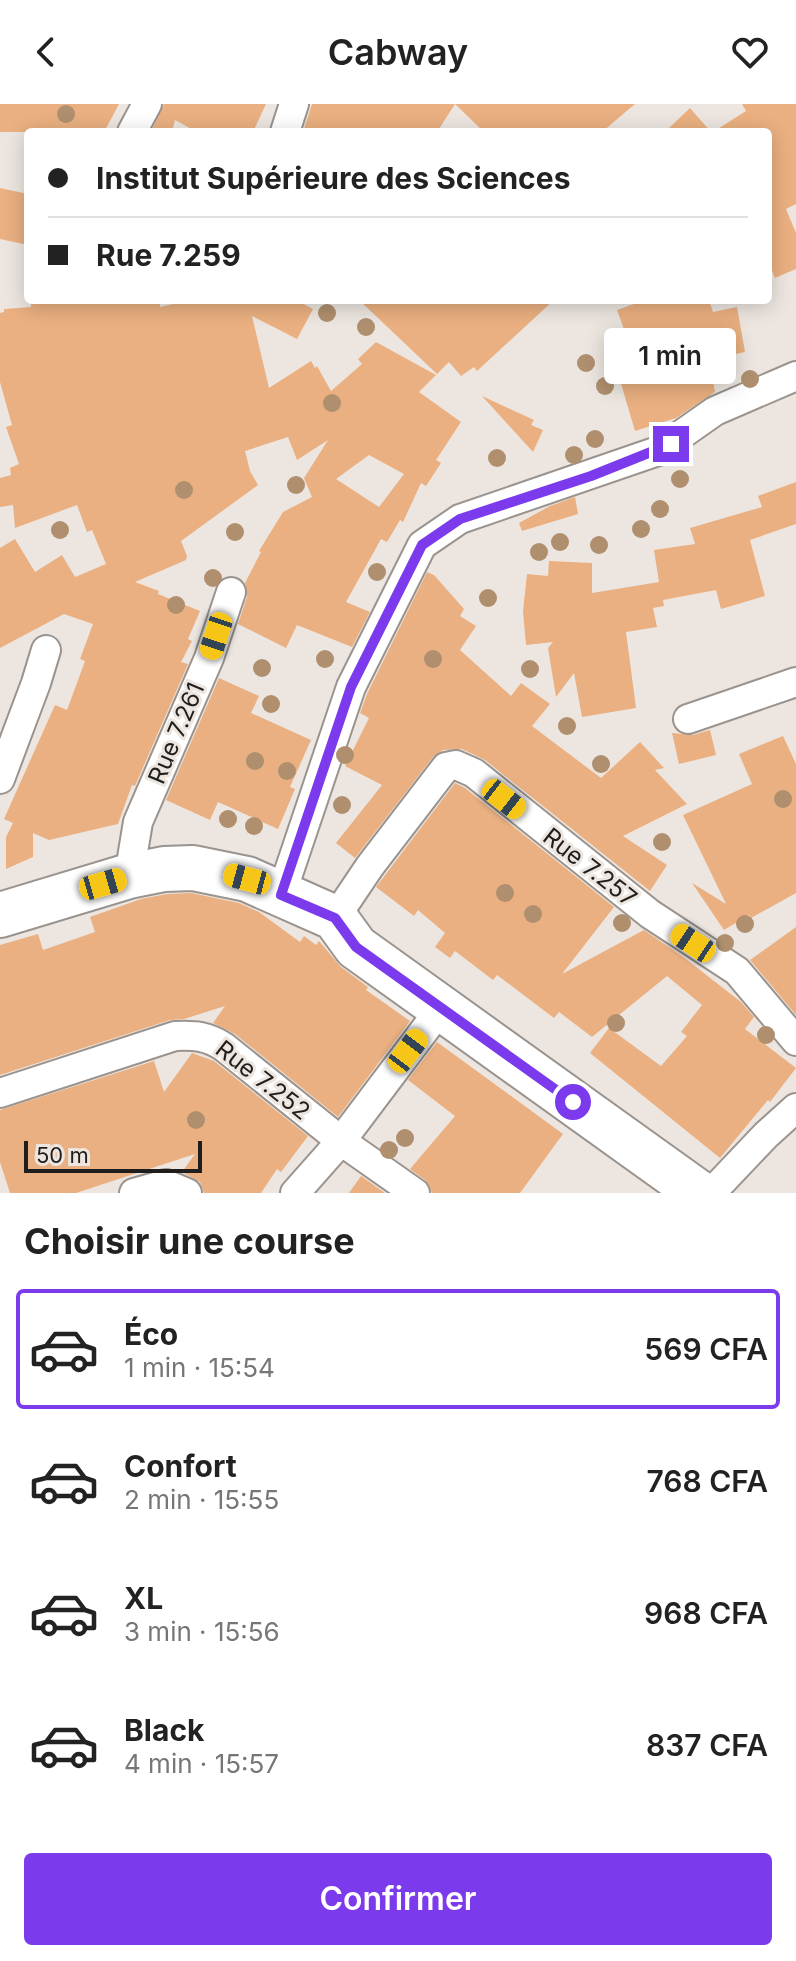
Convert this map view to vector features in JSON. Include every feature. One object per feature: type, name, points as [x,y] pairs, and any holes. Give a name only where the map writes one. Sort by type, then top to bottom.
[{"type":"main road","points":[[0,915],[129,876],[164,869],[193,868],[247,879],[335,918],[356,947],[699,1193]]},
{"type":"street","points":[[134,128],[147,104]]},
{"type":"street","points":[[286,128],[294,104]]},
{"type":"street","points":[[281,895],[351,687],[422,545],[460,519],[658,451],[715,411],[796,376]]},
{"type":"street","name":"Rue 7.261","points":[[129,876],[138,822],[209,658],[231,592]]},
{"type":"street","points":[[0,779],[46,650]]},
{"type":"street","points":[[688,719],[796,682]]},
{"type":"street","name":"Rue 7.257","points":[[335,918],[370,866],[446,767],[456,765],[474,773],[650,914],[737,971],[796,1041]]},
{"type":"street","points":[[295,1193],[341,1141],[442,1007]]},
{"type":"street","name":"Rue 7.252","points":[[0,1093],[175,1036],[196,1035],[212,1039],[224,1047],[341,1141],[415,1193]]},
{"type":"street","points":[[711,1193],[796,1108]]},
{"type":"street","points":[[134,1193],[166,1184],[187,1193]]},
{"type":"building","points":[[0,104],[119,104],[106,128],[24,128],[24,132],[0,132]]},
{"type":"building","points":[[164,104],[266,104],[255,128],[190,128],[175,120],[173,128],[153,128]]},
{"type":"building","points":[[312,104],[455,104],[440,128],[304,128]]},
{"type":"building","points":[[455,104],[635,104],[607,128],[480,128]]},
{"type":"building","points":[[742,104],[796,104],[796,204],[786,209],[796,233],[796,269],[775,278],[772,270],[772,128],[719,128],[746,111]]},
{"type":"building","points":[[690,108],[708,128],[669,128]]},
{"type":"building","points":[[0,188],[24,193],[24,244],[0,239]]},
{"type":"building","points":[[31,304],[160,304],[160,307],[173,304],[304,304],[313,309],[297,339],[252,316],[269,388],[311,361],[331,391],[362,364],[358,359],[376,342],[436,375],[419,392],[461,422],[436,460],[441,463],[426,486],[421,483],[403,522],[400,520],[387,542],[381,539],[346,602],[370,612],[352,647],[297,625],[286,648],[238,624],[247,597],[245,583],[259,551],[283,512],[312,497],[304,478],[328,440],[297,460],[288,437],[245,451],[250,471],[258,485],[181,541],[186,560],[135,582],[200,611],[188,639],[192,641],[181,662],[188,664],[135,786],[132,785],[118,824],[49,840],[33,833],[33,857],[6,869],[6,837],[13,823],[4,819],[55,705],[67,710],[85,661],[80,659],[93,624],[64,614],[0,648],[0,548],[15,539],[35,572],[62,555],[75,577],[106,564],[92,530],[87,532],[77,505],[15,528],[13,505],[0,507],[0,478],[11,475],[10,468],[19,464],[6,427],[12,425],[0,382],[0,313],[4,309],[31,307]],"holes":[[[369,455],[404,474],[379,507],[336,479]]]},
{"type":"building","points":[[363,304],[550,304],[477,371],[474,367],[461,376],[449,362],[437,374]]},
{"type":"building","points":[[634,304],[710,304],[713,312],[737,307],[745,352],[709,360],[715,392],[676,418],[635,431],[614,360],[633,354],[617,310]]},
{"type":"building","points":[[482,396],[534,420],[531,425],[543,430],[533,452]]},
{"type":"building","points":[[796,482],[796,524],[750,540],[765,596],[721,609],[716,590],[663,600],[664,606],[653,608],[657,627],[626,632],[636,708],[582,717],[574,673],[556,697],[548,648],[553,642],[526,645],[523,611],[527,574],[548,576],[549,561],[592,563],[592,593],[659,582],[654,550],[695,544],[690,528],[762,507],[758,496]]},
{"type":"building","points":[[575,497],[578,514],[522,531],[519,523]]},
{"type":"building","points":[[427,572],[434,575],[464,609],[460,616],[476,626],[460,650],[511,696],[521,683],[550,704],[532,726],[601,778],[640,742],[664,768],[655,770],[687,804],[623,836],[667,865],[650,891],[485,760],[462,749],[443,750],[433,757],[355,858],[336,843],[382,785],[345,766],[369,718],[360,713],[367,694]]},
{"type":"building","points":[[219,678],[259,696],[251,713],[311,740],[290,787],[295,789],[278,829],[218,802],[210,820],[166,800]]},
{"type":"building","points":[[710,730],[716,755],[679,764],[672,733],[693,735]]},
{"type":"building","points":[[783,736],[796,764],[796,893],[724,930],[692,883],[726,904],[683,815],[752,784],[739,754]]},
{"type":"building","points":[[455,783],[614,907],[562,974],[644,930],[741,1002],[754,1017],[745,1029],[796,1068],[720,1158],[590,1053],[609,1028],[661,1066],[687,1036],[681,1032],[702,1005],[667,976],[592,1037],[559,1012],[554,1018],[497,975],[493,980],[455,951],[450,958],[435,947],[445,933],[418,910],[414,916],[376,887]]},
{"type":"building","points":[[191,893],[239,903],[259,912],[300,942],[304,936],[316,945],[319,941],[341,967],[368,987],[366,990],[410,1021],[338,1117],[235,1034],[213,1023],[225,1006],[184,1019],[170,1020],[0,1075],[0,945],[38,934],[43,950],[95,932],[90,917],[141,899]]},
{"type":"building","points":[[796,927],[796,1015],[750,960]]},
{"type":"building","points":[[437,1042],[563,1134],[520,1193],[432,1193],[425,1180],[410,1169],[455,1116],[408,1080]]},
{"type":"building","points":[[192,1053],[214,1061],[308,1136],[281,1172],[277,1169],[261,1193],[204,1193],[200,1182],[182,1172],[195,1154],[76,1193],[10,1193],[0,1162],[0,1110],[154,1061],[164,1092]]},
{"type":"building","points":[[361,1176],[385,1193],[349,1193]]},
{"type":"route","points":[[573,1102],[356,947],[335,918],[281,895],[351,687],[422,545],[460,519],[591,476],[671,444]]}]
